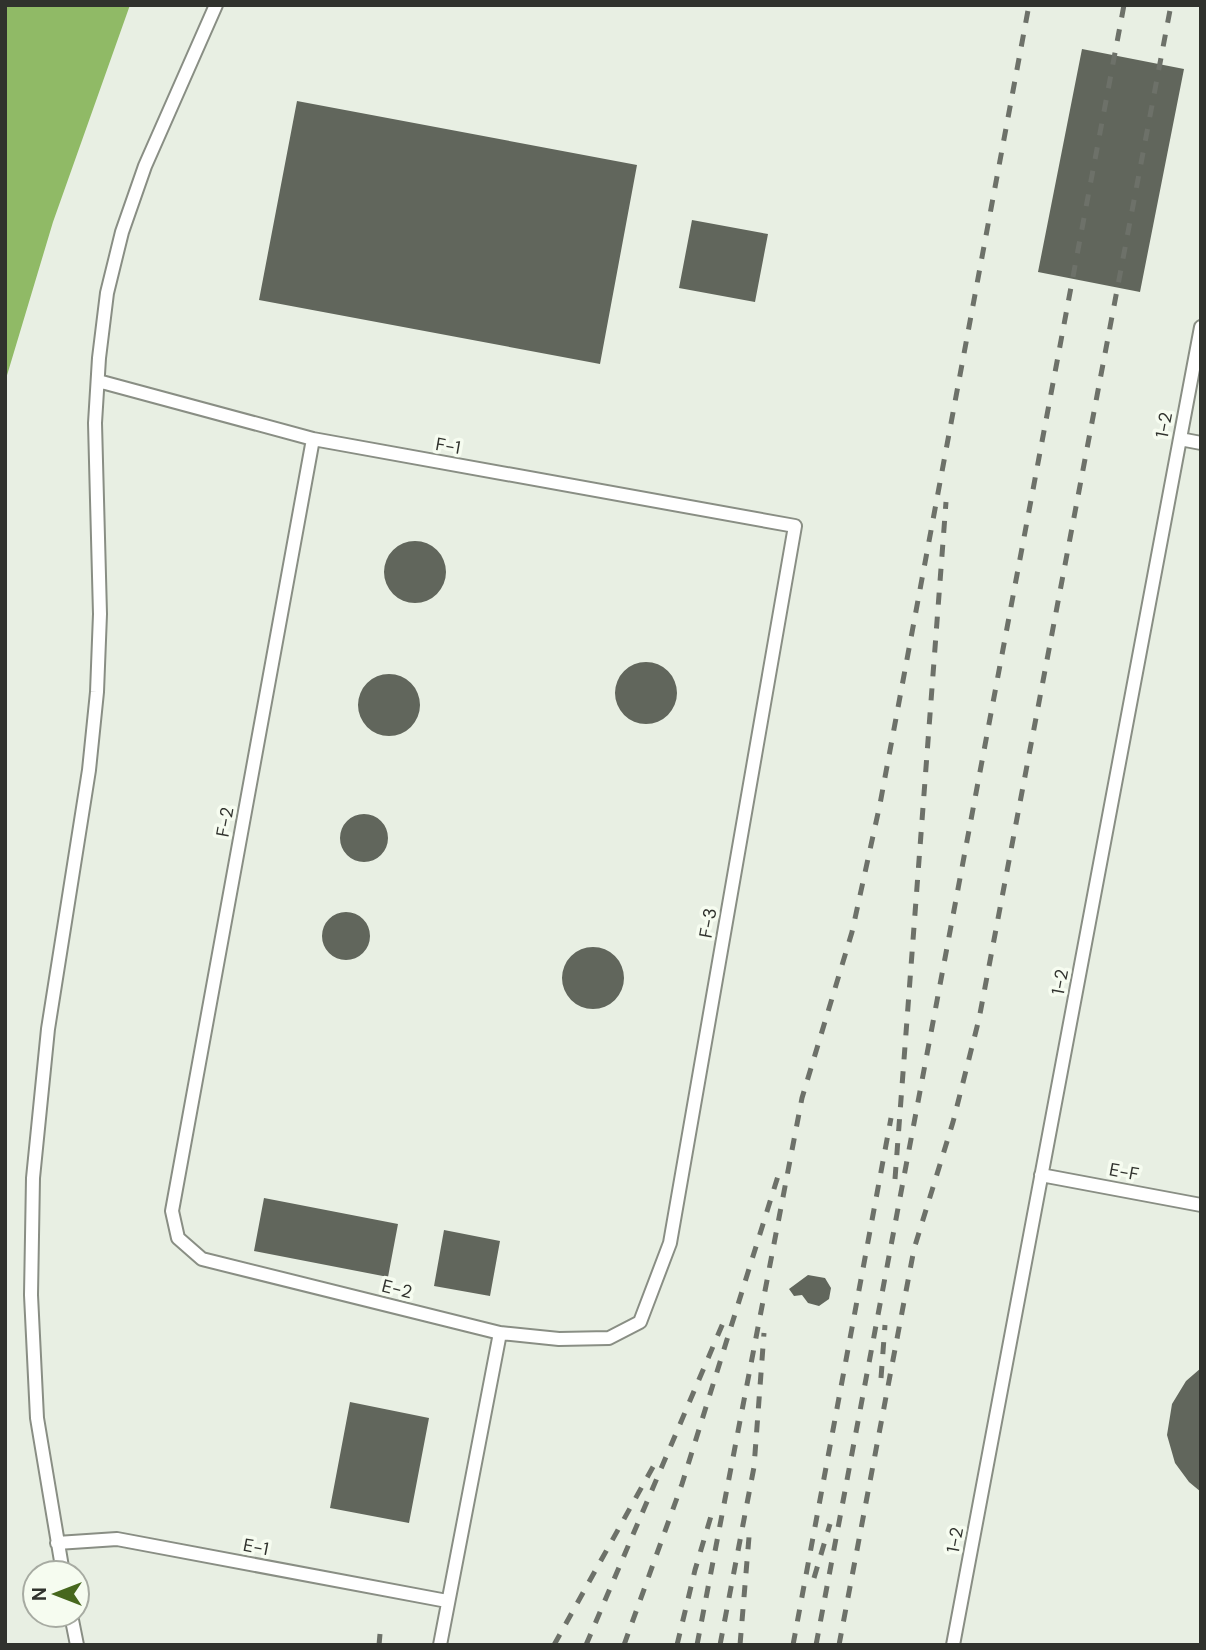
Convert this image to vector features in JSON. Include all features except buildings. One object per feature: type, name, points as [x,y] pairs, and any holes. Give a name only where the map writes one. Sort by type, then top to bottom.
[{"type":"lane","points":[[60,1559],[37,1418],[32,1295],[33,1178],[48,1029],[85,796],[97,692],[100,614],[95,423],[98,382],[107,293],[122,232],[145,166],[216,5]]},
{"type":"lane","name":"1-2","points":[[953,1645],[1201,327]]},
{"type":"lane","name":"F-1","points":[[98,382],[313,439],[795,526]]},
{"type":"lane","name":"F-2","points":[[172,1211],[313,439]]},
{"type":"lane","points":[[1180,439],[1201,443]]},
{"type":"lane","name":"F-3","points":[[640,1322],[670,1243],[795,526]]},
{"type":"lane","name":"E-F","points":[[1041,1175],[1201,1205]]},
{"type":"lane","name":"E-2","points":[[172,1211],[178,1238],[202,1259],[500,1333],[559,1339],[609,1338],[640,1322]]},
{"type":"lane","points":[[440,1645],[500,1333]]},
{"type":"lane","name":"E-1","points":[[57,1543],[117,1539],[447,1601]]},
{"type":"shaded area","points":[[5,5],[130,5],[53,222],[5,382]]},
{"type":"railway","points":[[697,1645],[802,1098],[852,932],[880,804],[1029,5]]},
{"type":"railway","points":[[816,1645],[1124,5]]},
{"type":"railway","points":[[839,1645],[914,1249],[953,1122],[979,1019],[1171,5]]},
{"type":"railway","points":[[895,1179],[946,502]]},
{"type":"railway","points":[[793,1645],[891,1118]]},
{"type":"railway","points":[[624,1645],[682,1484],[778,1176]]},
{"type":"railway","points":[[586,1645],[726,1316]]},
{"type":"railway","points":[[881,1378],[885,1325]]},
{"type":"railway","points":[[720,1645],[754,1467],[764,1333]]},
{"type":"railway","points":[[554,1645],[654,1465]]},
{"type":"railway","points":[[677,1645],[714,1506]]},
{"type":"railway","points":[[814,1578],[830,1524]]},
{"type":"railway","points":[[740,1645],[749,1537]]},
{"type":"railway","points":[[379,1645],[380,1634]]}]
